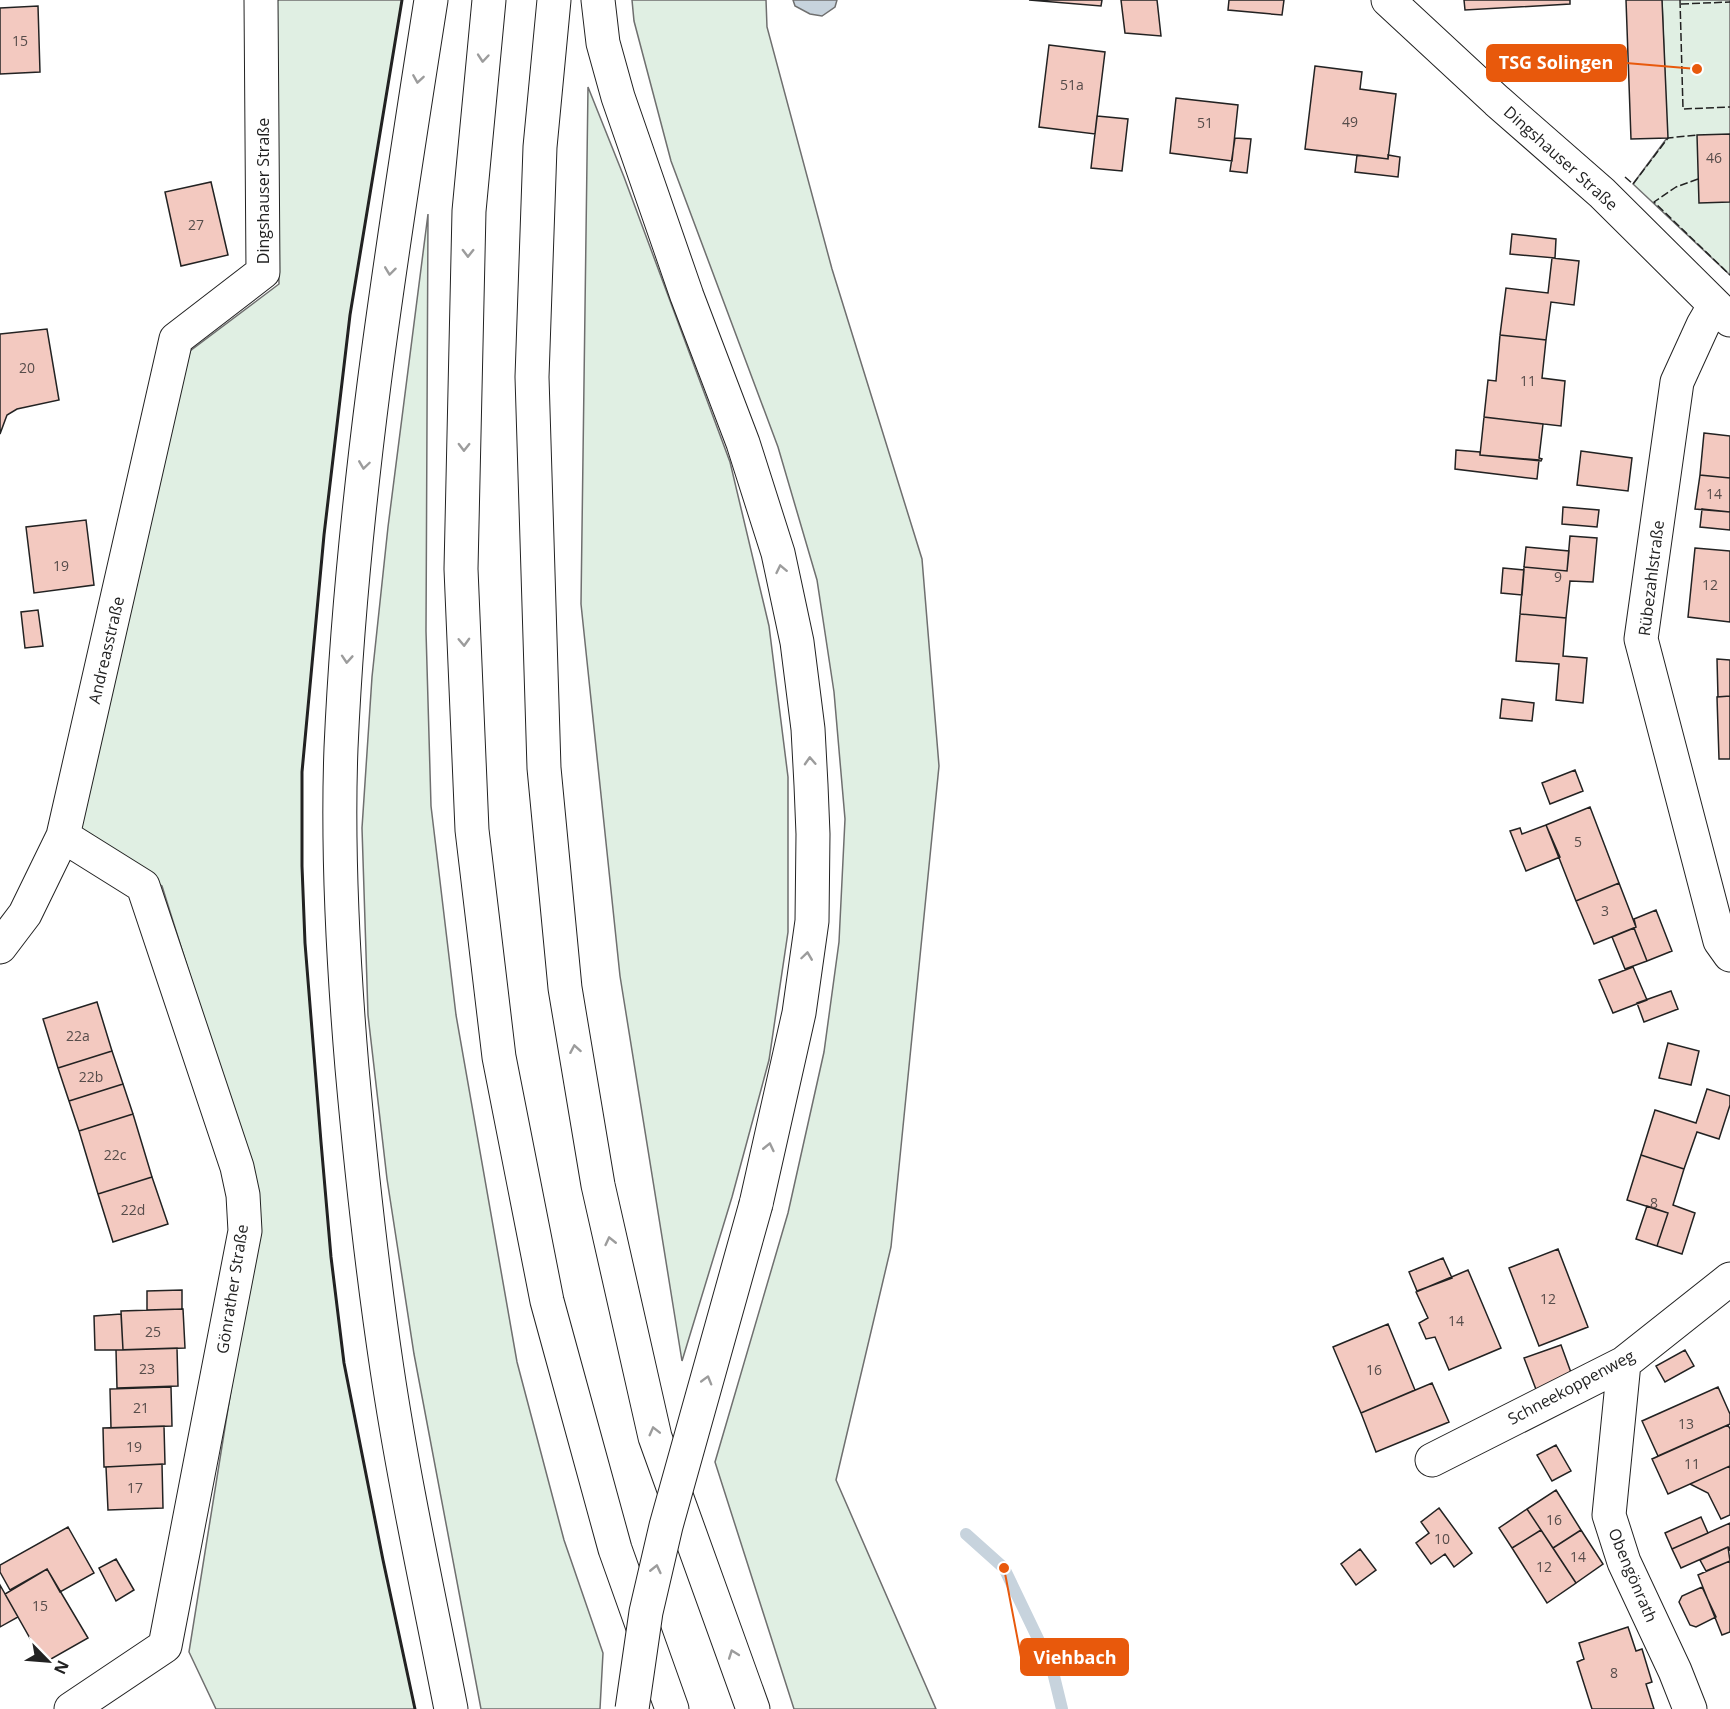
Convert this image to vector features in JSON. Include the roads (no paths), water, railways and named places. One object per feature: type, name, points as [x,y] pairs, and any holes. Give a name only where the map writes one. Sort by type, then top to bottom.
[{"type":"main road","name":"Dingshauser Straße","points":[[176,339],[263,272],[261,0]]},
{"type":"main road","points":[[431,0],[396,219],[359,505],[341,749],[340,874],[345,988],[362,1184],[387,1371],[451,1709]]},
{"type":"main road","points":[[489,0],[469,211],[463,474],[462,569],[472,830],[499,1057],[547,1301],[615,1549],[672,1709]]},
{"type":"main road","points":[[554,0],[540,147],[532,378],[544,768],[564,988],[598,1185],[655,1437],[753,1709]]},
{"type":"main road","points":[[598,0],[603,43],[618,97],[687,296],[743,443],[778,553],[798,652],[808,729],[813,834],[813,921],[799,1013],[756,1204],[666,1526],[646,1612],[632,1709]]},
{"type":"main road","name":"Dingshauser Straße","points":[[1388,0],[1497,101],[1602,193],[1722,313]]},
{"type":"main road","name":"Rübezahlstraße","points":[[1722,313],[1702,325],[1677,382],[1641,639],[1720,941],[1730,955]]},
{"type":"main road","name":"Andreasstraße","points":[[0,947],[25,914],[63,836],[176,339]]},
{"type":"main road","name":"Gönrather Straße","points":[[63,836],[143,886],[237,1167],[243,1195],[245,1231],[165,1646],[71,1709]]},
{"type":"main road","name":"Schneekoppenweg","points":[[1432,1460],[1624,1363],[1730,1279]]},
{"type":"main road","name":"Obengönrath","points":[[1624,1363],[1609,1515],[1624,1562],[1675,1671],[1689,1709]]},
{"type":"waterway","points":[[966,1534],[1004,1568],[1052,1668],[1062,1709]]},
{"type":"place","name":"TSG Solingen","points":[[1697,69]]},
{"type":"place","name":"Viehbach","points":[[1004,1568]]}]
